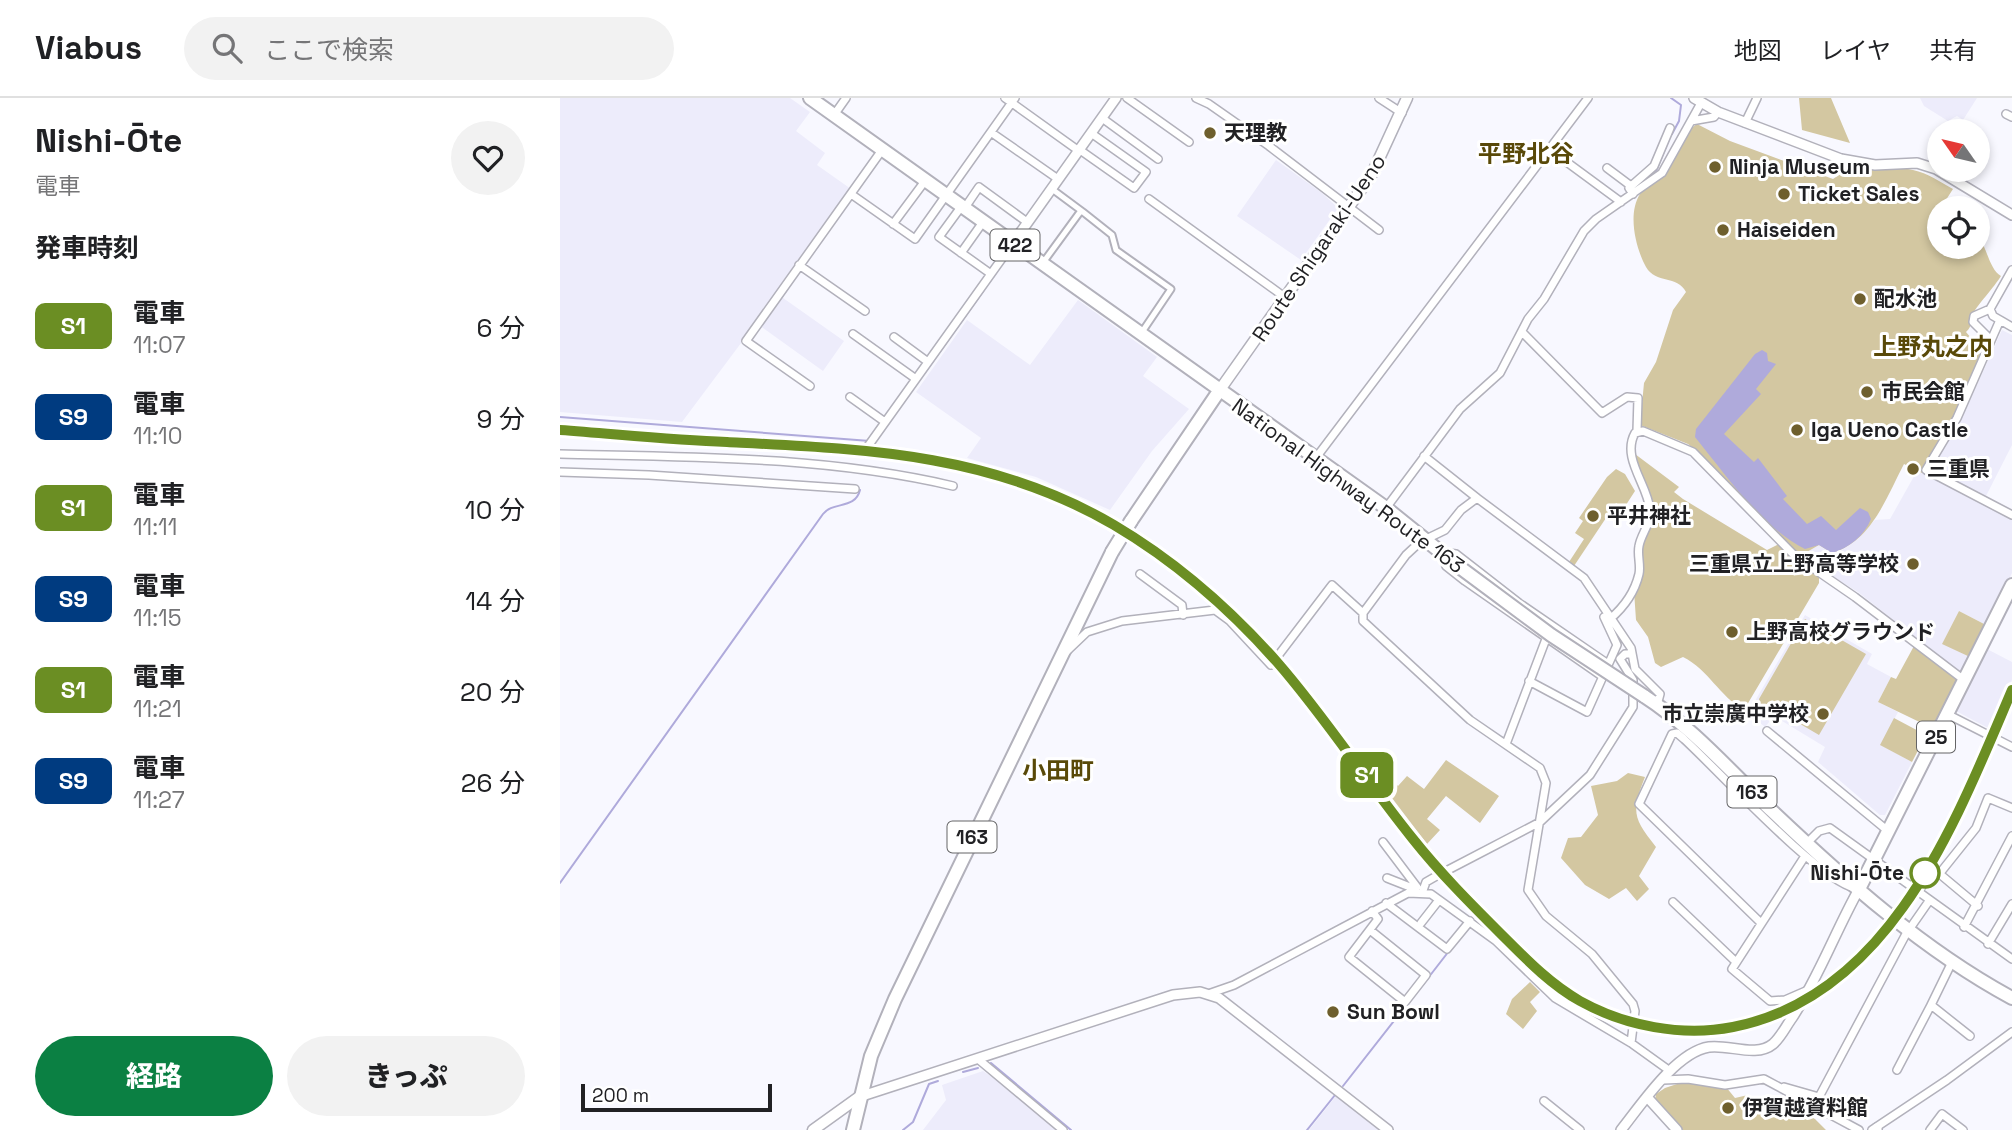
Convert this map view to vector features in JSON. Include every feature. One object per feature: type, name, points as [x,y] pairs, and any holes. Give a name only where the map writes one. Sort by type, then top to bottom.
[{"type":"highway","name":"422","points":[[810,98],[1220,391]]},
{"type":"highway","name":"National Highway Route 163","points":[[853,1130],[871,1056],[895,999],[1061,653],[1112,552],[1220,391],[1386,508],[1551,635],[1657,705],[1696,737],[1806,850],[1952,962],[2012,998]]},
{"type":"highway","name":"25","points":[[1859,889],[2012,585]]},
{"type":"main road","name":"Route Shigaraki-Ueno","points":[[1220,391],[1349,207],[1385,150],[1407,98]]},
{"type":"main road","points":[[813,1130],[859,1097]]},
{"type":"street","points":[[834,115],[846,98]]},
{"type":"street","points":[[870,443],[1116,98]]},
{"type":"street","points":[[1128,98],[1189,142]]},
{"type":"street","points":[[1196,98],[1209,104],[1269,146],[1379,230]]},
{"type":"street","points":[[1379,98],[1402,113]]},
{"type":"street","points":[[1315,460],[1588,98]]},
{"type":"street","points":[[1745,123],[1758,98]]},
{"type":"street","points":[[851,194],[915,239],[992,133],[1011,100],[1134,188],[1146,172],[1091,133]]},
{"type":"street","points":[[1632,190],[1662,173],[1691,121],[1698,100],[1718,113],[1858,164],[1900,161],[1936,169],[2012,215]]},
{"type":"street","points":[[1691,121],[1714,117],[1718,113]]},
{"type":"street","points":[[1102,118],[1158,159]]},
{"type":"street","points":[[1386,508],[1460,408],[1500,373],[1523,333],[1528,318],[1544,299],[1584,231],[1621,202],[1654,166],[1670,128]]},
{"type":"street","points":[[992,133],[1058,179]]},
{"type":"street","points":[[1549,149],[1621,202]]},
{"type":"street","points":[[810,386],[746,341],[882,150]]},
{"type":"street","points":[[1606,168],[1632,190]]},
{"type":"street","points":[[893,224],[925,181]]},
{"type":"street","points":[[991,274],[939,237],[979,187],[1027,222]]},
{"type":"street","points":[[1051,189],[1112,235],[1116,250],[1171,289],[1140,334]]},
{"type":"street","points":[[1149,199],[1286,298]]},
{"type":"street","points":[[1042,264],[1080,212],[1083,212]]},
{"type":"street","points":[[961,253],[984,222]]},
{"type":"street","points":[[799,265],[865,311]]},
{"type":"street","points":[[1990,340],[1973,322],[1974,316],[1990,309],[2012,270]]},
{"type":"street","points":[[1990,309],[1993,316],[2012,327]]},
{"type":"street","points":[[2000,320],[1957,418],[1926,470],[2012,515]]},
{"type":"street","points":[[1523,333],[1602,413],[1627,397],[1638,398],[1637,431],[1632,442],[1635,470],[1642,482],[1650,517],[1639,547],[1639,574],[1625,605],[1610,619]]},
{"type":"street","points":[[853,334],[916,379]]},
{"type":"street","points":[[894,337],[928,362]]},
{"type":"street","points":[[850,397],[886,422]]},
{"type":"street","points":[[1637,431],[1693,452],[1794,555],[1964,680]]},
{"type":"street","points":[[560,454],[808,465],[895,474],[953,486]]},
{"type":"street","points":[[1424,456],[1571,566],[1592,592],[1632,654],[1635,669],[1660,694],[1657,705]]},
{"type":"street","points":[[560,472],[649,475],[855,489]]},
{"type":"street","points":[[1477,498],[1461,510],[1445,530],[1426,539],[1395,566],[1363,613],[1363,621],[1470,720],[1540,768],[1544,775],[1541,822],[1528,890],[1546,916],[1592,954],[1633,1004],[1635,1011],[1631,1043]]},
{"type":"street","points":[[1603,677],[1446,566],[1441,552],[1456,554],[1527,609],[1608,664]]},
{"type":"street","points":[[1140,574],[1182,605],[1184,615]]},
{"type":"street","points":[[1061,653],[1075,646],[1091,630],[1145,617],[1215,610],[1271,665],[1332,585],[1363,613]]},
{"type":"street","points":[[1529,681],[1587,712],[1617,645],[1590,593],[1592,592]]},
{"type":"street","points":[[1506,744],[1546,639]]},
{"type":"street","points":[[859,1097],[1173,995],[1211,993],[1243,980],[1541,822],[1590,775],[1633,707],[1633,680],[1620,659],[1625,654],[1632,654]]},
{"type":"street","points":[[1947,714],[2012,747]]},
{"type":"street","points":[[1767,731],[1888,831]]},
{"type":"street","points":[[1761,923],[1639,804],[1672,734],[1677,733],[1685,738],[1806,850]]},
{"type":"street","points":[[1940,873],[1976,828],[1989,797],[2012,808]]},
{"type":"street","points":[[1809,989],[1785,1000],[1770,1001],[1732,969],[1819,831],[1830,828],[2012,959]]},
{"type":"street","points":[[1964,927],[1978,905],[2012,836]]},
{"type":"street","points":[[1383,842],[1415,890]]},
{"type":"street","points":[[1917,892],[1936,870],[1978,905]]},
{"type":"street","points":[[1387,878],[1439,900],[1470,921],[1513,955],[1555,999],[1631,1043],[1670,1071]]},
{"type":"street","points":[[1621,1130],[1670,1071],[1696,1051],[1708,1047],[1756,1050],[1772,1044],[1809,989],[1859,889]]},
{"type":"street","points":[[1421,923],[1439,900]]},
{"type":"street","points":[[1663,1080],[1688,1079],[1725,1084],[1764,1079],[1819,1097],[1909,929],[1929,901]]},
{"type":"street","points":[[1673,902],[1736,962]]},
{"type":"street","points":[[1386,903],[1447,949],[1470,921]]},
{"type":"street","points":[[1988,944],[2012,904]]},
{"type":"street","points":[[1370,930],[1426,975],[1405,1002],[1349,957],[1378,919],[1372,911]]},
{"type":"street","points":[[1897,1070],[1952,962]]},
{"type":"street","points":[[1211,993],[1388,1130]]},
{"type":"street","points":[[1931,1005],[1970,1036]]},
{"type":"street","points":[[1875,1129],[2012,1032]]},
{"type":"street","points":[[978,1059],[1063,1130]]},
{"type":"street","points":[[1784,1087],[1859,1130]]},
{"type":"street","points":[[1647,1097],[1677,1130]]},
{"type":"street","points":[[1544,1101],[1580,1130]]},
{"type":"street","points":[[1930,1130],[1942,1114],[1962,1130]]},
{"type":"shaded area","points":[[560,98],[790,98],[810,112],[796,131],[825,153],[817,165],[851,189],[776,293],[844,341],[823,371],[756,323],[682,422],[560,412]]},
{"type":"shaded area","points":[[1799,98],[1831,98],[1850,143],[1802,130]]},
{"type":"shaded area","points":[[1920,98],[1977,98],[1964,119],[1957,116],[1945,119],[1924,106]]},
{"type":"shaded area","points":[[1697,124],[1730,141],[1833,179],[1851,167],[1905,169],[1927,174],[1927,182],[1941,182],[1953,189],[1948,196],[1927,196],[1927,259],[1990,259],[2001,276],[1975,309],[1966,332],[1982,351],[1966,394],[1922,473],[1904,464],[1868,529],[1846,547],[1832,553],[1819,545],[1800,556],[1688,444],[1640,425],[1644,383],[1656,362],[1673,310],[1686,292],[1677,283],[1655,276],[1646,267],[1636,241],[1634,211],[1640,194],[1665,173]]},
{"type":"shaded area","points":[[1276,160],[1338,208],[1301,260],[1237,216]]},
{"type":"shaded area","points":[[1078,300],[1157,357],[1143,376],[1189,409],[1152,451],[1110,510],[1036,477],[967,458],[981,438],[916,392],[967,320],[1030,365]]},
{"type":"shaded area","points":[[2002,330],[2012,335],[2012,445],[1986,496],[1935,470],[1934,465],[1964,413]]},
{"type":"shaded area","points":[[1762,350],[1767,353],[1768,361],[1776,364],[1756,389],[1761,394],[1724,434],[1754,462],[1758,458],[1787,496],[1783,499],[1807,524],[1821,516],[1836,530],[1860,508],[1868,512],[1871,519],[1864,531],[1850,545],[1838,551],[1832,553],[1819,545],[1805,549],[1774,528],[1745,499],[1695,437],[1696,429],[1755,354]]},
{"type":"shaded area","name":"上野高校グラウンド","points":[[1635,454],[1679,487],[1674,492],[1683,499],[1767,550],[1779,544],[1819,576],[1819,583],[1744,710],[1692,662],[1683,657],[1661,667],[1655,663],[1648,637],[1636,620],[1634,591],[1641,547],[1652,511]]},
{"type":"shaded area","name":"平井神社","points":[[1616,469],[1625,474],[1635,491],[1624,508],[1616,503],[1574,566],[1569,562],[1584,539],[1575,533],[1583,521],[1579,518],[1607,477]]},
{"type":"shaded area","name":"三重県立上野高等学校","points":[[1917,471],[2012,518],[2012,573],[1986,625],[1959,611],[1943,643],[1970,657],[1960,673],[1858,592],[1800,556],[1819,545],[1832,553],[1838,552],[1851,544],[1875,520],[1890,519]]},
{"type":"shaded area","points":[[1959,611],[1986,625],[1970,657],[1942,644]]},
{"type":"shaded area","name":"市立崇廣中学校","points":[[1805,615],[1872,654],[1867,664],[1891,677],[1878,702],[1898,712],[1881,745],[1912,762],[1885,815],[1880,815],[1818,762],[1825,747],[1774,716],[1765,727],[1748,713]]},
{"type":"shaded area","points":[[1805,619],[1866,654],[1819,735],[1773,708],[1760,705],[1759,699]]},
{"type":"shaded area","points":[[1914,646],[1959,679],[1934,729],[1878,702],[1891,677],[1896,679]]},
{"type":"shaded area","points":[[1987,649],[2012,662],[2012,680],[1990,729],[1956,711]]},
{"type":"shaded area","points":[[1894,718],[1926,735],[1912,762],[1880,745]]},
{"type":"shaded area","points":[[1446,760],[1499,796],[1480,823],[1446,796],[1427,819],[1440,830],[1427,844],[1376,777],[1382,768],[1398,786],[1407,776],[1424,789]]},
{"type":"shaded area","points":[[1628,773],[1645,777],[1636,807],[1637,814],[1643,829],[1656,847],[1639,876],[1649,889],[1637,901],[1626,888],[1609,899],[1585,885],[1561,858],[1568,838],[1581,837],[1598,815],[1591,786],[1617,781]]},
{"type":"shaded area","points":[[1530,982],[1540,992],[1530,1002],[1537,1011],[1523,1029],[1506,1014],[1512,999]]},
{"type":"shaded area","points":[[983,1071],[1059,1130],[923,1130],[946,1100],[942,1085]]},
{"type":"shaded area","points":[[1686,1081],[1726,1087],[1735,1098],[1748,1095],[1786,1112],[1798,1110],[1815,1119],[1826,1130],[1683,1130],[1655,1100],[1656,1094],[1665,1088]]},
{"type":"shaded area","points":[[1336,1096],[1379,1130],[1309,1130]]},
{"type":"waterway","points":[[1671,98],[1681,105],[1679,121],[1672,134]]},
{"type":"waterway","points":[[1638,185],[1656,171],[1669,139]]},
{"type":"waterway","points":[[926,371],[984,290]]},
{"type":"waterway","points":[[560,417],[870,441]]},
{"type":"waterway","points":[[865,458],[870,450]]},
{"type":"waterway","points":[[560,883],[823,514],[854,500],[860,490]]},
{"type":"waterway","points":[[1418,991],[1449,951]]},
{"type":"waterway","points":[[1343,1086],[1408,1003]]},
{"type":"waterway","points":[[991,1063],[1071,1130]]},
{"type":"waterway","points":[[963,1072],[978,1068]]},
{"type":"waterway","points":[[903,1130],[913,1122],[929,1084],[938,1081]]},
{"type":"waterway","points":[[1307,1130],[1335,1095]]},
{"type":"railway","points":[[560,431],[829,448],[926,458],[1020,482],[1067,500],[1114,525],[1180,570],[1259,642],[1312,705],[1423,852],[1529,962],[1558,987],[1596,1010],[1654,1027],[1693,1031],[1732,1027],[1787,1009],[1835,980],[1876,941],[1911,896],[1941,846],[1967,794],[2012,690]]},
{"type":"train","name":"S1","points":[[560,430],[720,442],[868,449],[934,458],[1002,475],[1058,496],[1110,522],[1153,549],[1205,590],[1276,660],[1339,737],[1413,839],[1445,876],[1533,966],[1581,1002],[1638,1024],[1666,1029],[1716,1030],[1751,1023],[1803,1000],[1836,977],[1864,952],[1882,933],[1940,851],[1972,785],[2012,690]]},
{"type":"place","name":"天理教","points":[[1210,133]]},
{"type":"place","name":"Ninja Museum","points":[[1715,167]]},
{"type":"place","name":"Ticket Sales","points":[[1784,194]]},
{"type":"place","name":"Haiseiden","points":[[1723,230]]},
{"type":"place","name":"配水池","points":[[1860,299]]},
{"type":"place","name":"市民会館","points":[[1867,392]]},
{"type":"place","name":"Iga Ueno Castle","points":[[1797,430]]},
{"type":"place","name":"三重県","points":[[1913,469]]},
{"type":"place","name":"平井神社","points":[[1593,516]]},
{"type":"place","name":"三重県立上野高等学校","points":[[1913,564]]},
{"type":"place","name":"上野高校グラウンド","points":[[1732,632]]},
{"type":"place","name":"市立崇廣中学校","points":[[1823,714]]},
{"type":"place","name":"Nishi-Ōte","points":[[1925,873]]},
{"type":"place","name":"Sun Bowl","points":[[1333,1012]]},
{"type":"place","name":"伊賀越資料館","points":[[1728,1108]]},
{"type":"district","name":"平野北谷","points":[[1526,154]]},
{"type":"district","name":"上野丸之内","points":[[1933,347]]},
{"type":"district","name":"小田町","points":[[1058,771]]}]
